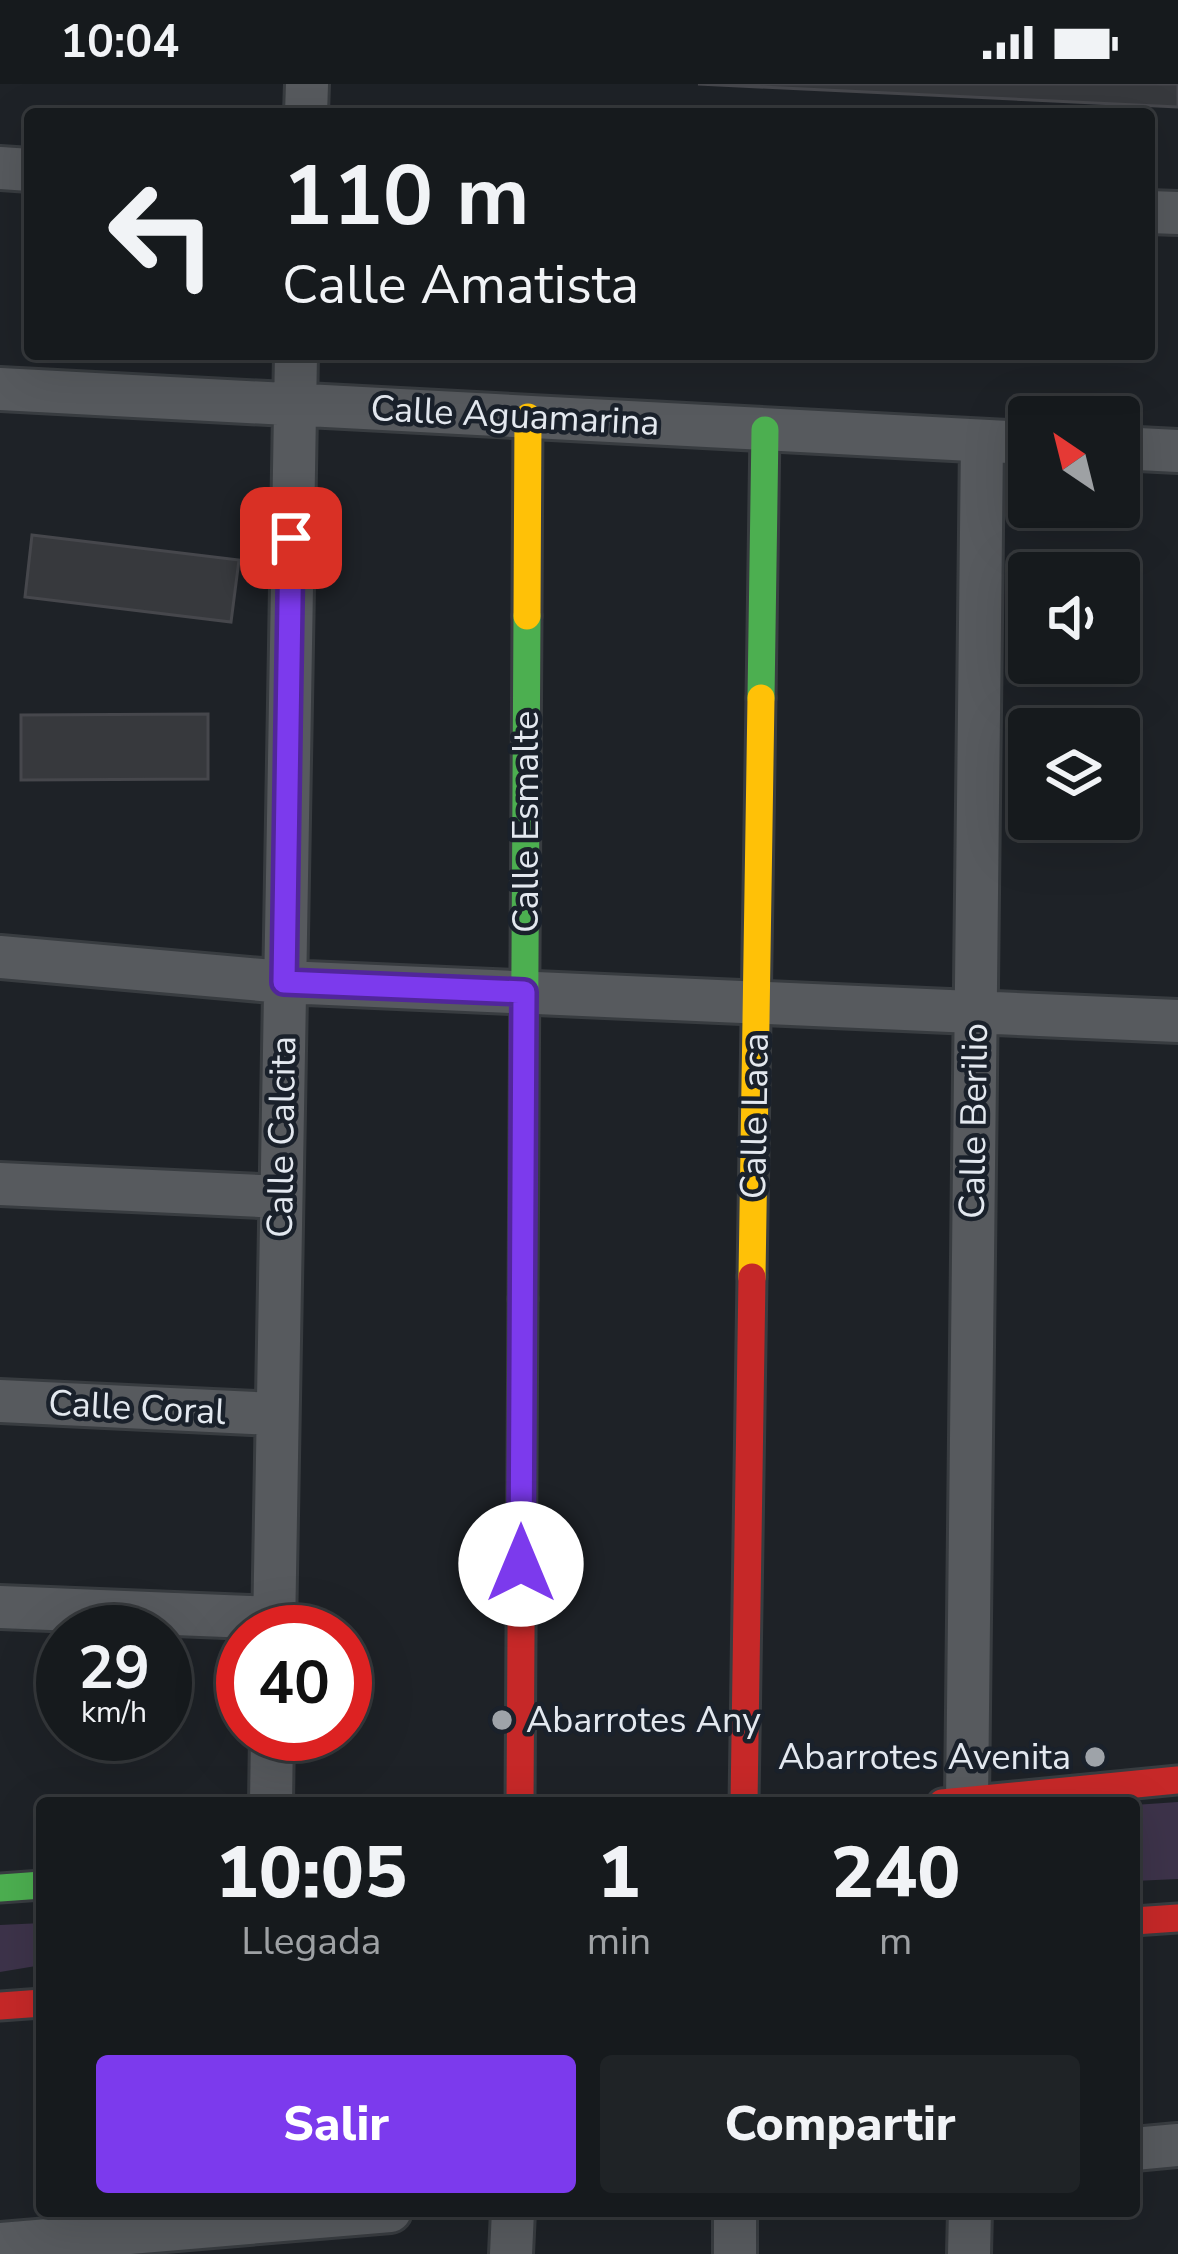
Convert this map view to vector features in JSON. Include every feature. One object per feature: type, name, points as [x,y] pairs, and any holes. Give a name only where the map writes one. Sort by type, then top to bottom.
[{"type":"street","name":"Calle Calcita","points":[[274,1605],[296,360]]},
{"type":"street","name":"Calle Aguamarina","points":[[0,389],[1008,442]]},
{"type":"street","name":"Calle Esmalte","points":[[520,1797],[529,417]]},
{"type":"street","name":"Calle Laca","points":[[744,1797],[765,430]]},
{"type":"street","name":"Calle Berilio","points":[[955,1797],[975,1012],[982,441]]},
{"type":"street","points":[[1140,449],[1178,451]]},
{"type":"street","points":[[0,957],[284,982],[1178,1021]]},
{"type":"street","points":[[0,1184],[281,1197]]},
{"type":"street","name":"Calle Coral","points":[[0,1401],[275,1414]]},
{"type":"street","points":[[0,1607],[216,1621]]},
{"type":"street","points":[[272,1761],[272,1797]]},
{"type":"street","points":[[1006,1797],[1178,1780]]},
{"type":"street","points":[[0,1888],[36,1885]]},
{"type":"street","points":[[1140,1921],[1178,1918]]},
{"type":"street","points":[[0,2006],[36,2003]]},
{"type":"street","points":[[1140,2148],[1178,2145]]},
{"type":"street","points":[[0,2244],[268,2229],[349,2217]]},
{"type":"street","points":[[511,2254],[513,2217]]},
{"type":"street","points":[[735,2217],[735,2254]]},
{"type":"street","points":[[969,2254],[970,2217]]},
{"type":"shaded area","points":[[1178,1802],[1178,1879],[1140,1881],[1140,1805]]},
{"type":"shaded area","points":[[36,1923],[36,1966],[0,1972],[0,1925]]},
{"type":"building","points":[[698,84],[1178,84],[1178,107]]},
{"type":"building","points":[[32,535],[239,560],[231,622],[25,597]]},
{"type":"building","points":[[208,714],[208,779],[21,780],[21,715]]},
{"type":"traffic: fast","points":[[761,698],[765,430]]},
{"type":"traffic: fast","points":[[523,1299],[527,616]]},
{"type":"traffic: fast","points":[[0,1888],[36,1885]]},
{"type":"traffic: slow","points":[[527,616],[528,417]]},
{"type":"traffic: slow","points":[[752,1277],[761,698]]},
{"type":"traffic: jam","points":[[744,1797],[752,1277]]},
{"type":"traffic: jam","points":[[520,1797],[523,1299]]},
{"type":"traffic: jam","points":[[1004,1797],[1178,1780]]},
{"type":"traffic: jam","points":[[1140,1921],[1178,1918]]},
{"type":"traffic: jam","points":[[0,2006],[36,2003]]},
{"type":"place","name":"Abarrotes Any","points":[[502,1720]]},
{"type":"place","name":"Abarrotes Avenita","points":[[1095,1757]]},
{"type":"route","points":[[291,538],[284,982],[524,992],[521,1564]]}]
